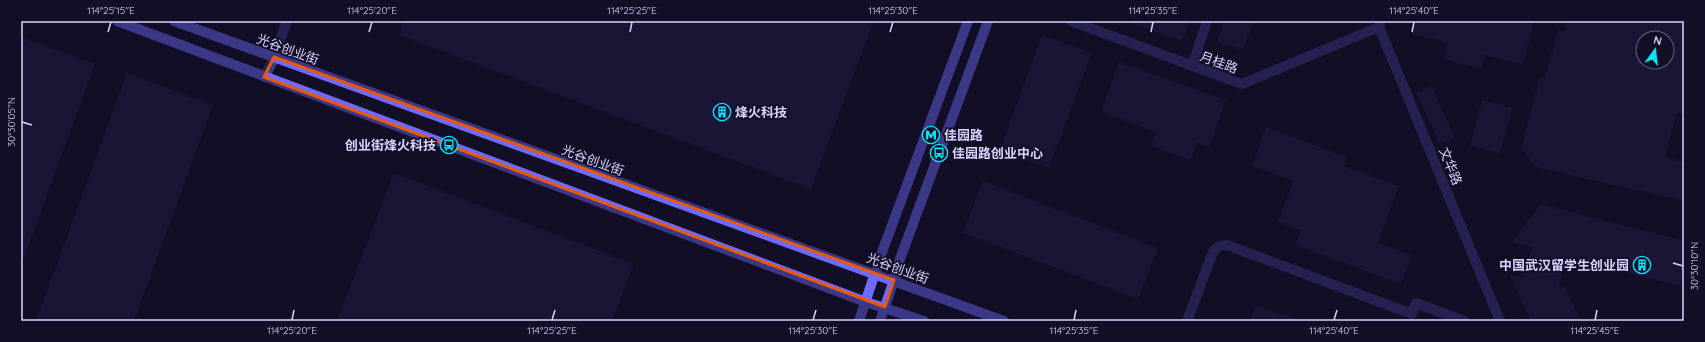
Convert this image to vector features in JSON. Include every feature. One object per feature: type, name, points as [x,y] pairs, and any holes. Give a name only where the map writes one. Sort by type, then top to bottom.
[{"type":"main road","points":[[117,21],[866,302],[924,321]]},
{"type":"main road","name":"光谷创业街","points":[[174,21],[823,257],[875,273],[1004,321]]},
{"type":"main road","points":[[859,321],[875,273],[968,21]]},
{"type":"main road","points":[[880,321],[900,259],[988,21]]},
{"type":"street","points":[[264,76],[274,57],[287,21]]},
{"type":"street","name":"月桂路","points":[[1071,21],[1242,84],[1380,24]]},
{"type":"street","points":[[1192,66],[1208,21]]},
{"type":"street","name":"文华路","points":[[1380,24],[1500,321]]},
{"type":"street","points":[[1187,321],[1213,252],[1219,246],[1227,245],[1412,314],[1416,303],[1464,321]]},
{"type":"highlighted area","points":[[274,57],[894,280],[885,307],[264,77]]},
{"type":"building","name":"烽火科技","points":[[404,21],[874,21],[811,189],[399,35]]},
{"type":"building","points":[[1189,21],[1182,41],[1129,22]]},
{"type":"building","points":[[1225,21],[1253,21],[1243,51],[1217,41]]},
{"type":"building","points":[[1415,21],[1534,21],[1523,64],[1485,55],[1482,69],[1444,59],[1448,43],[1412,34]]},
{"type":"building","points":[[1568,21],[1684,21],[1684,114],[1677,113],[1665,157],[1684,162],[1684,201],[1535,167],[1521,148],[1540,77],[1545,78],[1558,30],[1565,32]]},
{"type":"building","points":[[1042,35],[1092,53],[1049,168],[1000,150]]},
{"type":"building","points":[[21,37],[95,64],[22,263],[21,263]]},
{"type":"building","points":[[1119,62],[1226,100],[1209,147],[1197,143],[1191,160],[1151,146],[1156,132],[1101,112]]},
{"type":"building","points":[[127,73],[213,105],[134,321],[36,321]]},
{"type":"building","points":[[1431,86],[1455,137],[1440,144],[1416,93]]},
{"type":"building","points":[[1482,100],[1512,108],[1500,154],[1470,146]]},
{"type":"building","points":[[1266,127],[1347,157],[1344,166],[1399,186],[1378,243],[1412,255],[1401,284],[1295,245],[1301,230],[1278,222],[1293,181],[1252,166]]},
{"type":"building","points":[[394,173],[634,264],[612,321],[337,321]]},
{"type":"building","points":[[983,181],[1158,248],[1138,299],[963,233]]},
{"type":"building","name":"中国武汉留学生创业园","points":[[1541,204],[1684,241],[1684,280],[1682,286],[1566,257],[1559,287],[1565,288],[1581,321],[1531,321],[1509,274],[1523,278],[1532,247],[1512,242]]},
{"type":"building","points":[[1255,306],[1297,319],[1296,321],[1250,321]]},
{"type":"place","name":"烽火科技","points":[[722,112]]},
{"type":"place","name":"佳园路","points":[[931,135]]},
{"type":"place","name":"创业街烽火科技","points":[[449,145]]},
{"type":"place","name":"佳园路创业中心","points":[[939,153]]},
{"type":"place","name":"中国武汉留学生创业园","points":[[1642,265]]}]
